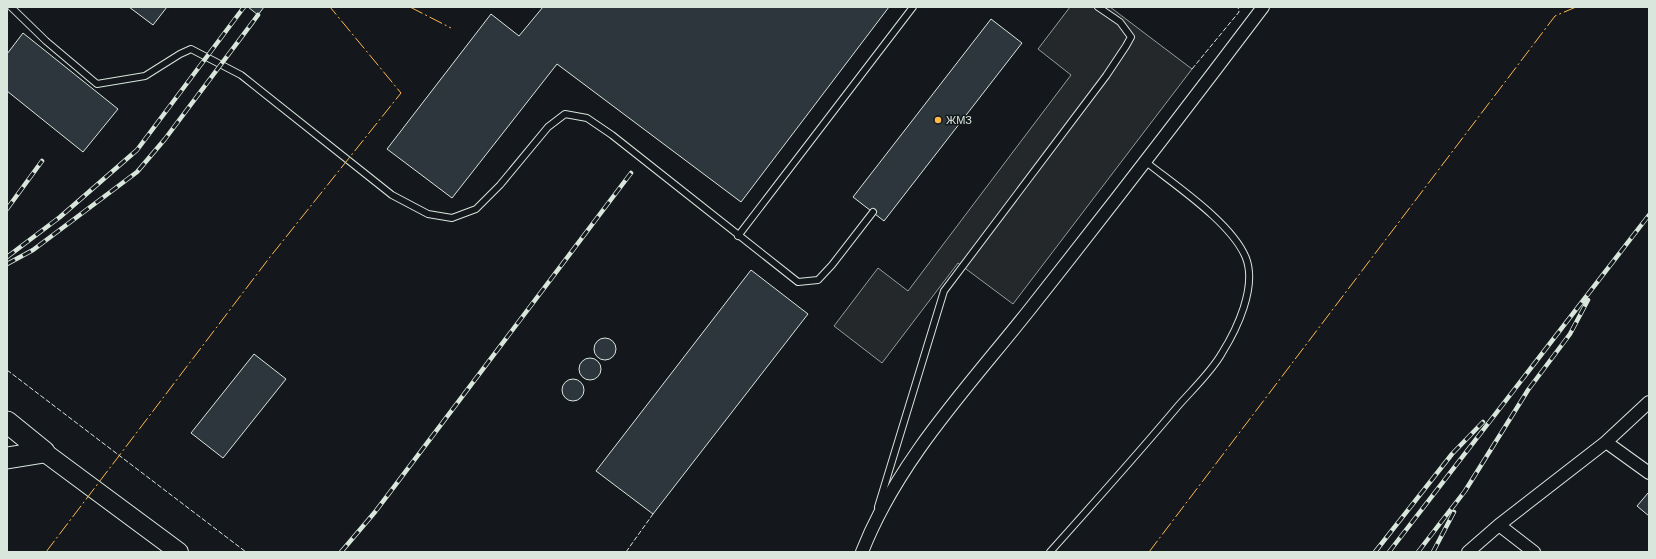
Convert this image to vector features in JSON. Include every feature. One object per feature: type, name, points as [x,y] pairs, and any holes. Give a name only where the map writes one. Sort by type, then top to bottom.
[{"type":"highway","points":[[7,422],[44,452]]},
{"type":"highway","points":[[7,458],[44,452]]},
{"type":"main road","points":[[44,452],[179,552]]},
{"type":"street","points":[[862,552],[873,524],[915,454],[1146,162],[1263,7]]},
{"type":"street","points":[[1468,552],[1499,525],[1606,442],[1649,402]]},
{"type":"street","points":[[1606,442],[1649,473]]},
{"type":"street","points":[[1499,525],[1534,552]]},
{"type":"lane","points":[[11,7],[46,41],[97,84],[145,76],[191,48],[241,75],[392,195],[428,214],[452,218],[476,209],[500,185],[548,127],[565,114],[586,118],[612,134],[738,236],[798,282],[818,280],[832,265],[873,212]]},
{"type":"lane","points":[[738,236],[913,7]]},
{"type":"lane","points":[[873,524],[944,291],[1106,76],[1131,37],[1120,22],[1098,7]]},
{"type":"lane","points":[[1050,552],[1166,421],[1221,354],[1240,321],[1247,291],[1248,275],[1246,258],[1232,236],[1219,222],[1146,162]]},
{"type":"shaded area","points":[[1070,7],[1110,7],[1192,69],[1013,304],[958,263],[882,363],[834,326],[878,268],[908,291],[1071,75],[1038,49]]},
{"type":"building","points":[[129,7],[167,7],[153,25]]},
{"type":"building","points":[[248,7],[264,7],[258,15]]},
{"type":"building","points":[[543,7],[889,7],[741,202],[557,64],[452,198],[387,149],[491,14],[519,36]]},
{"type":"building","name":"ЖМЗ","points":[[991,19],[1022,43],[884,221],[853,197]]},
{"type":"building","points":[[23,33],[118,109],[83,152],[7,91],[7,54]]},
{"type":"building","points":[[751,270],[808,314],[653,514],[596,471]]},
{"type":"building","points":[[605,338],[609,339],[615,345],[615,353],[609,359],[605,360],[601,359],[595,353],[594,349],[595,345],[601,339]]},
{"type":"building","points":[[254,354],[286,379],[223,458],[191,433]]},
{"type":"building","points":[[590,358],[594,359],[600,365],[600,373],[594,379],[590,380],[586,379],[580,373],[579,369],[580,365],[586,359]]},
{"type":"building","points":[[573,379],[577,380],[583,386],[583,394],[577,400],[573,401],[569,400],[563,394],[562,390],[563,386],[569,380]]},
{"type":"building","points":[[1649,493],[1649,516],[1637,506]]},
{"type":"railway","points":[[7,257],[60,217],[137,150],[244,7]]},
{"type":"railway","points":[[7,264],[33,250],[137,172],[165,139],[258,15]]},
{"type":"railway","points":[[7,209],[42,161]]},
{"type":"railway","points":[[341,552],[375,512],[631,173]]},
{"type":"railway","points":[[1389,552],[1649,215]]},
{"type":"railway","points":[[1418,552],[1465,491],[1528,390],[1570,334],[1588,300]]},
{"type":"railway","points":[[1375,552],[1452,454],[1483,422]]},
{"type":"railway","points":[[1433,552],[1454,512]]},
{"type":"fence","points":[[1192,69],[1239,12],[1238,7]]},
{"type":"fence","points":[[7,370],[246,552]]},
{"type":"fence","points":[[626,552],[653,514]]},
{"type":"power","points":[[46,552],[270,257],[401,93],[330,7]]},
{"type":"power","points":[[410,7],[451,28]]},
{"type":"power","points":[[1149,552],[1555,16],[1576,7]]},
{"type":"place","name":"ЖМЗ","points":[[938,120]]}]
